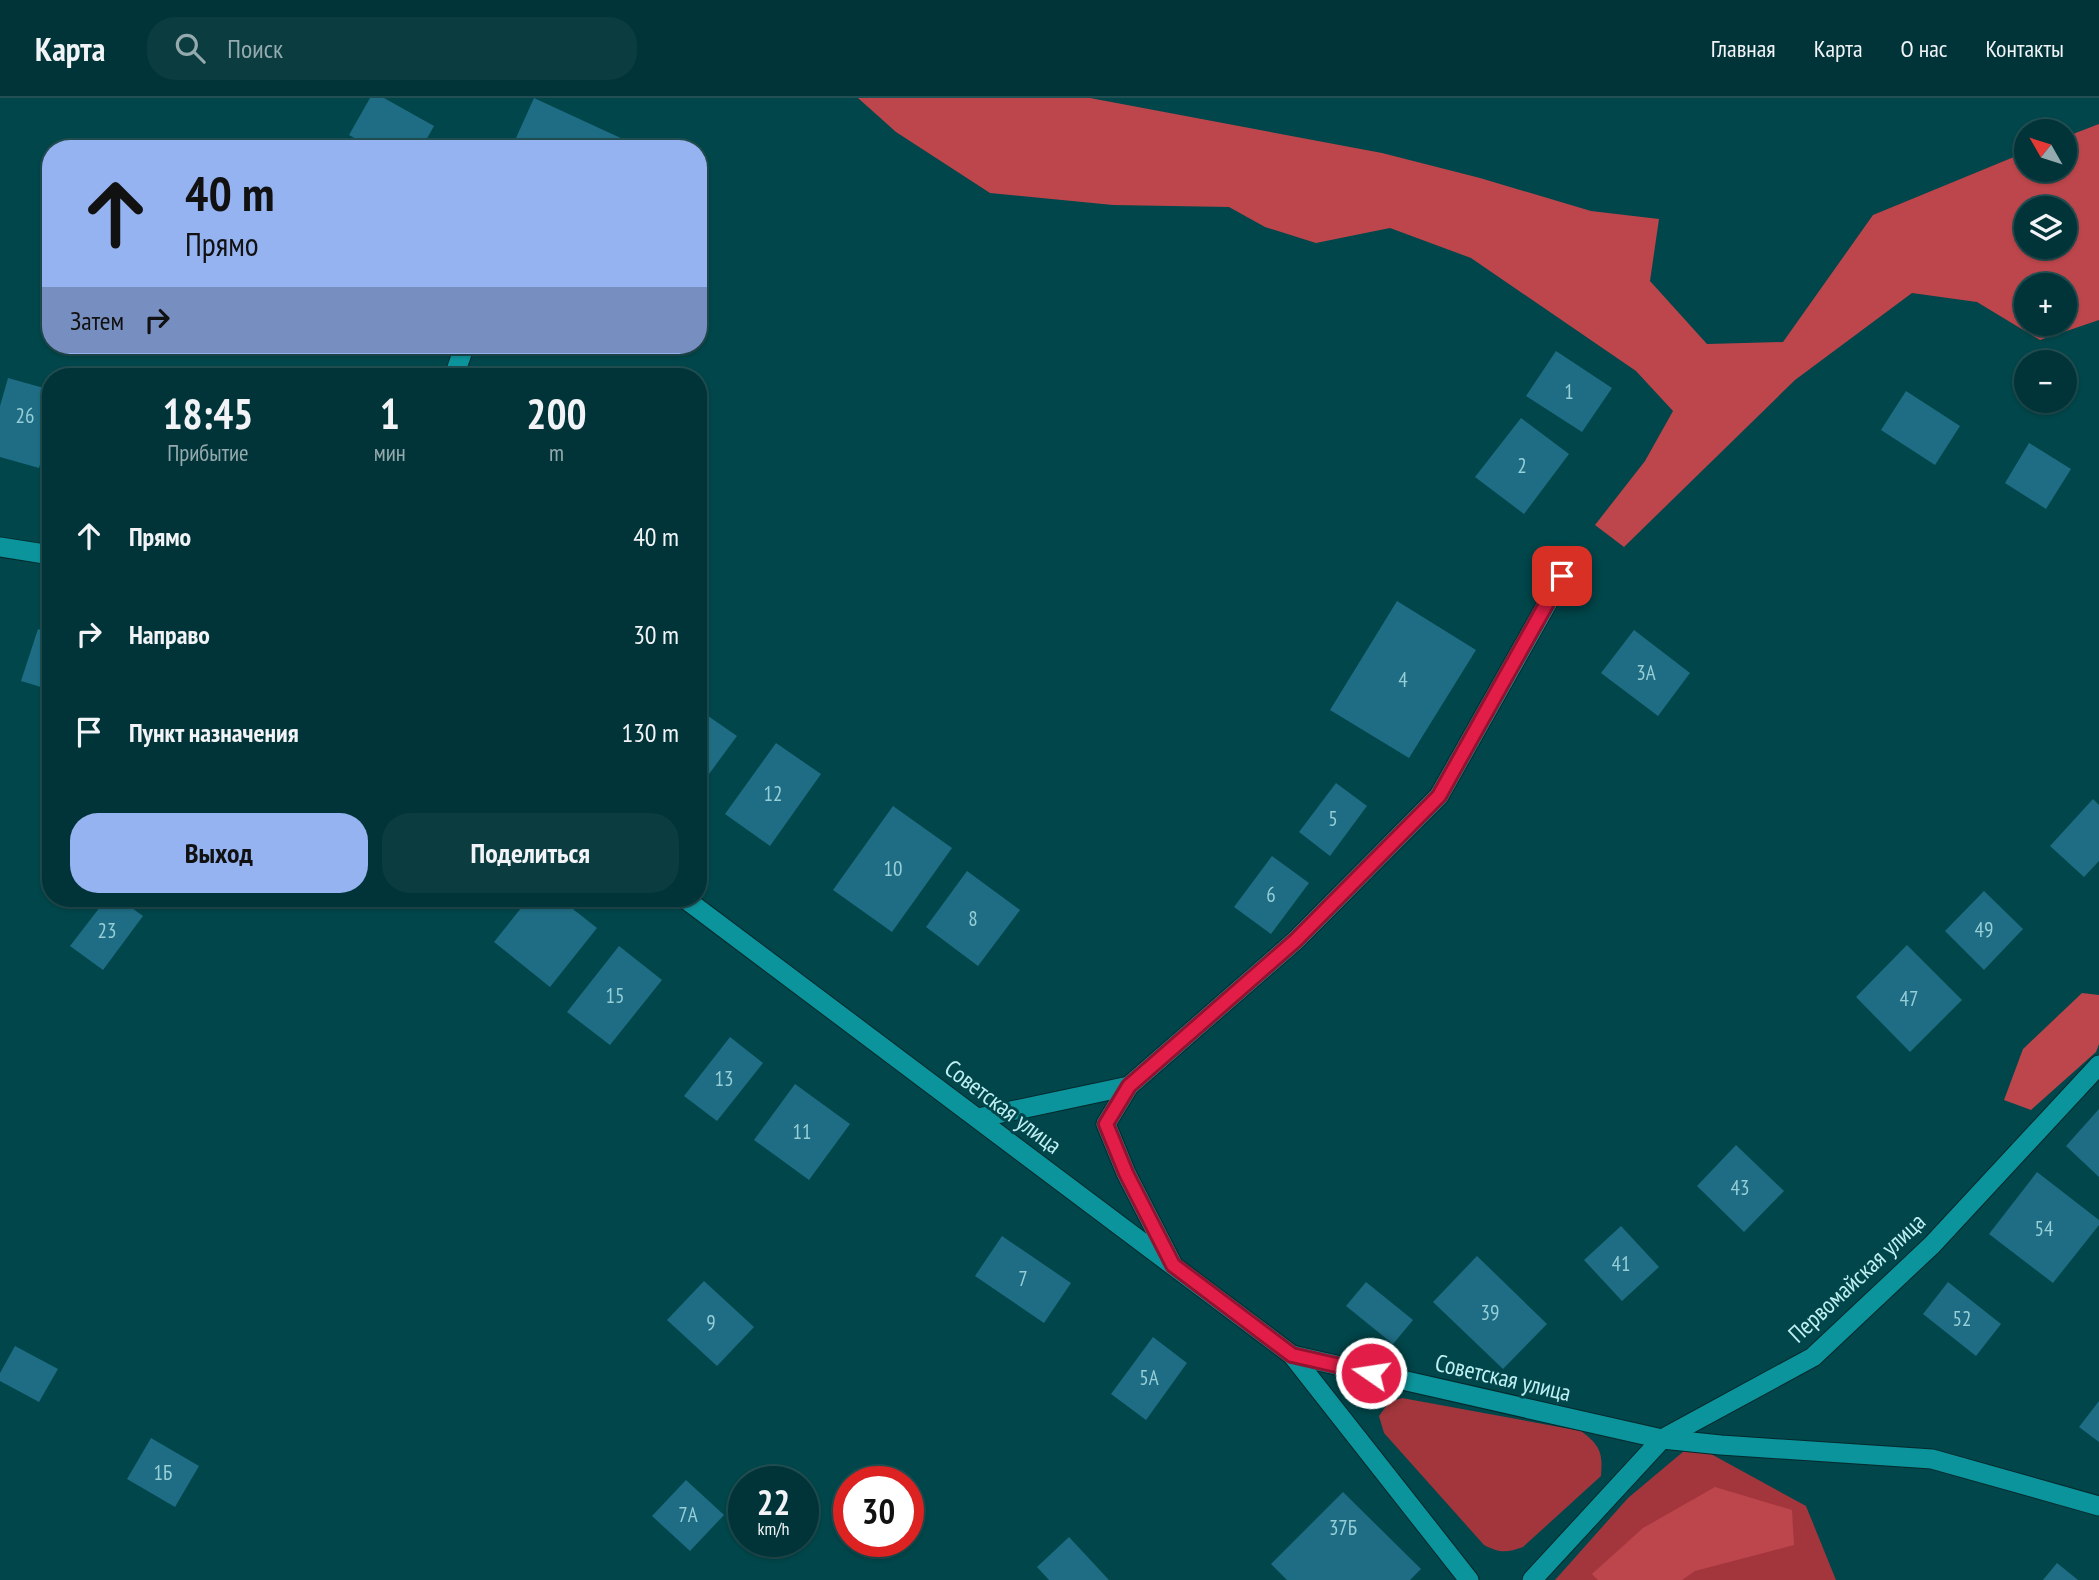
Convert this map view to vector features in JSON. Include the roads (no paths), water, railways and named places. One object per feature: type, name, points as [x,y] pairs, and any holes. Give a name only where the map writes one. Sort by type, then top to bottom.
[{"type":"street","points":[[0,547],[42,554]]},
{"type":"street","points":[[1173,1265],[1126,1173],[1106,1124],[1129,1086],[1295,941],[1439,796],[1562,576]]},
{"type":"street","name":"Советская улица","points":[[696,907],[1292,1355],[1469,1580]]},
{"type":"street","name":"Первомайская улица","points":[[1532,1580],[1662,1439],[1813,1357],[1932,1245],[2099,1065]]},
{"type":"street","points":[[978,1118],[1129,1086]]},
{"type":"street","name":"Советская улица","points":[[1292,1355],[1662,1439],[1932,1459],[2099,1506]]}]
